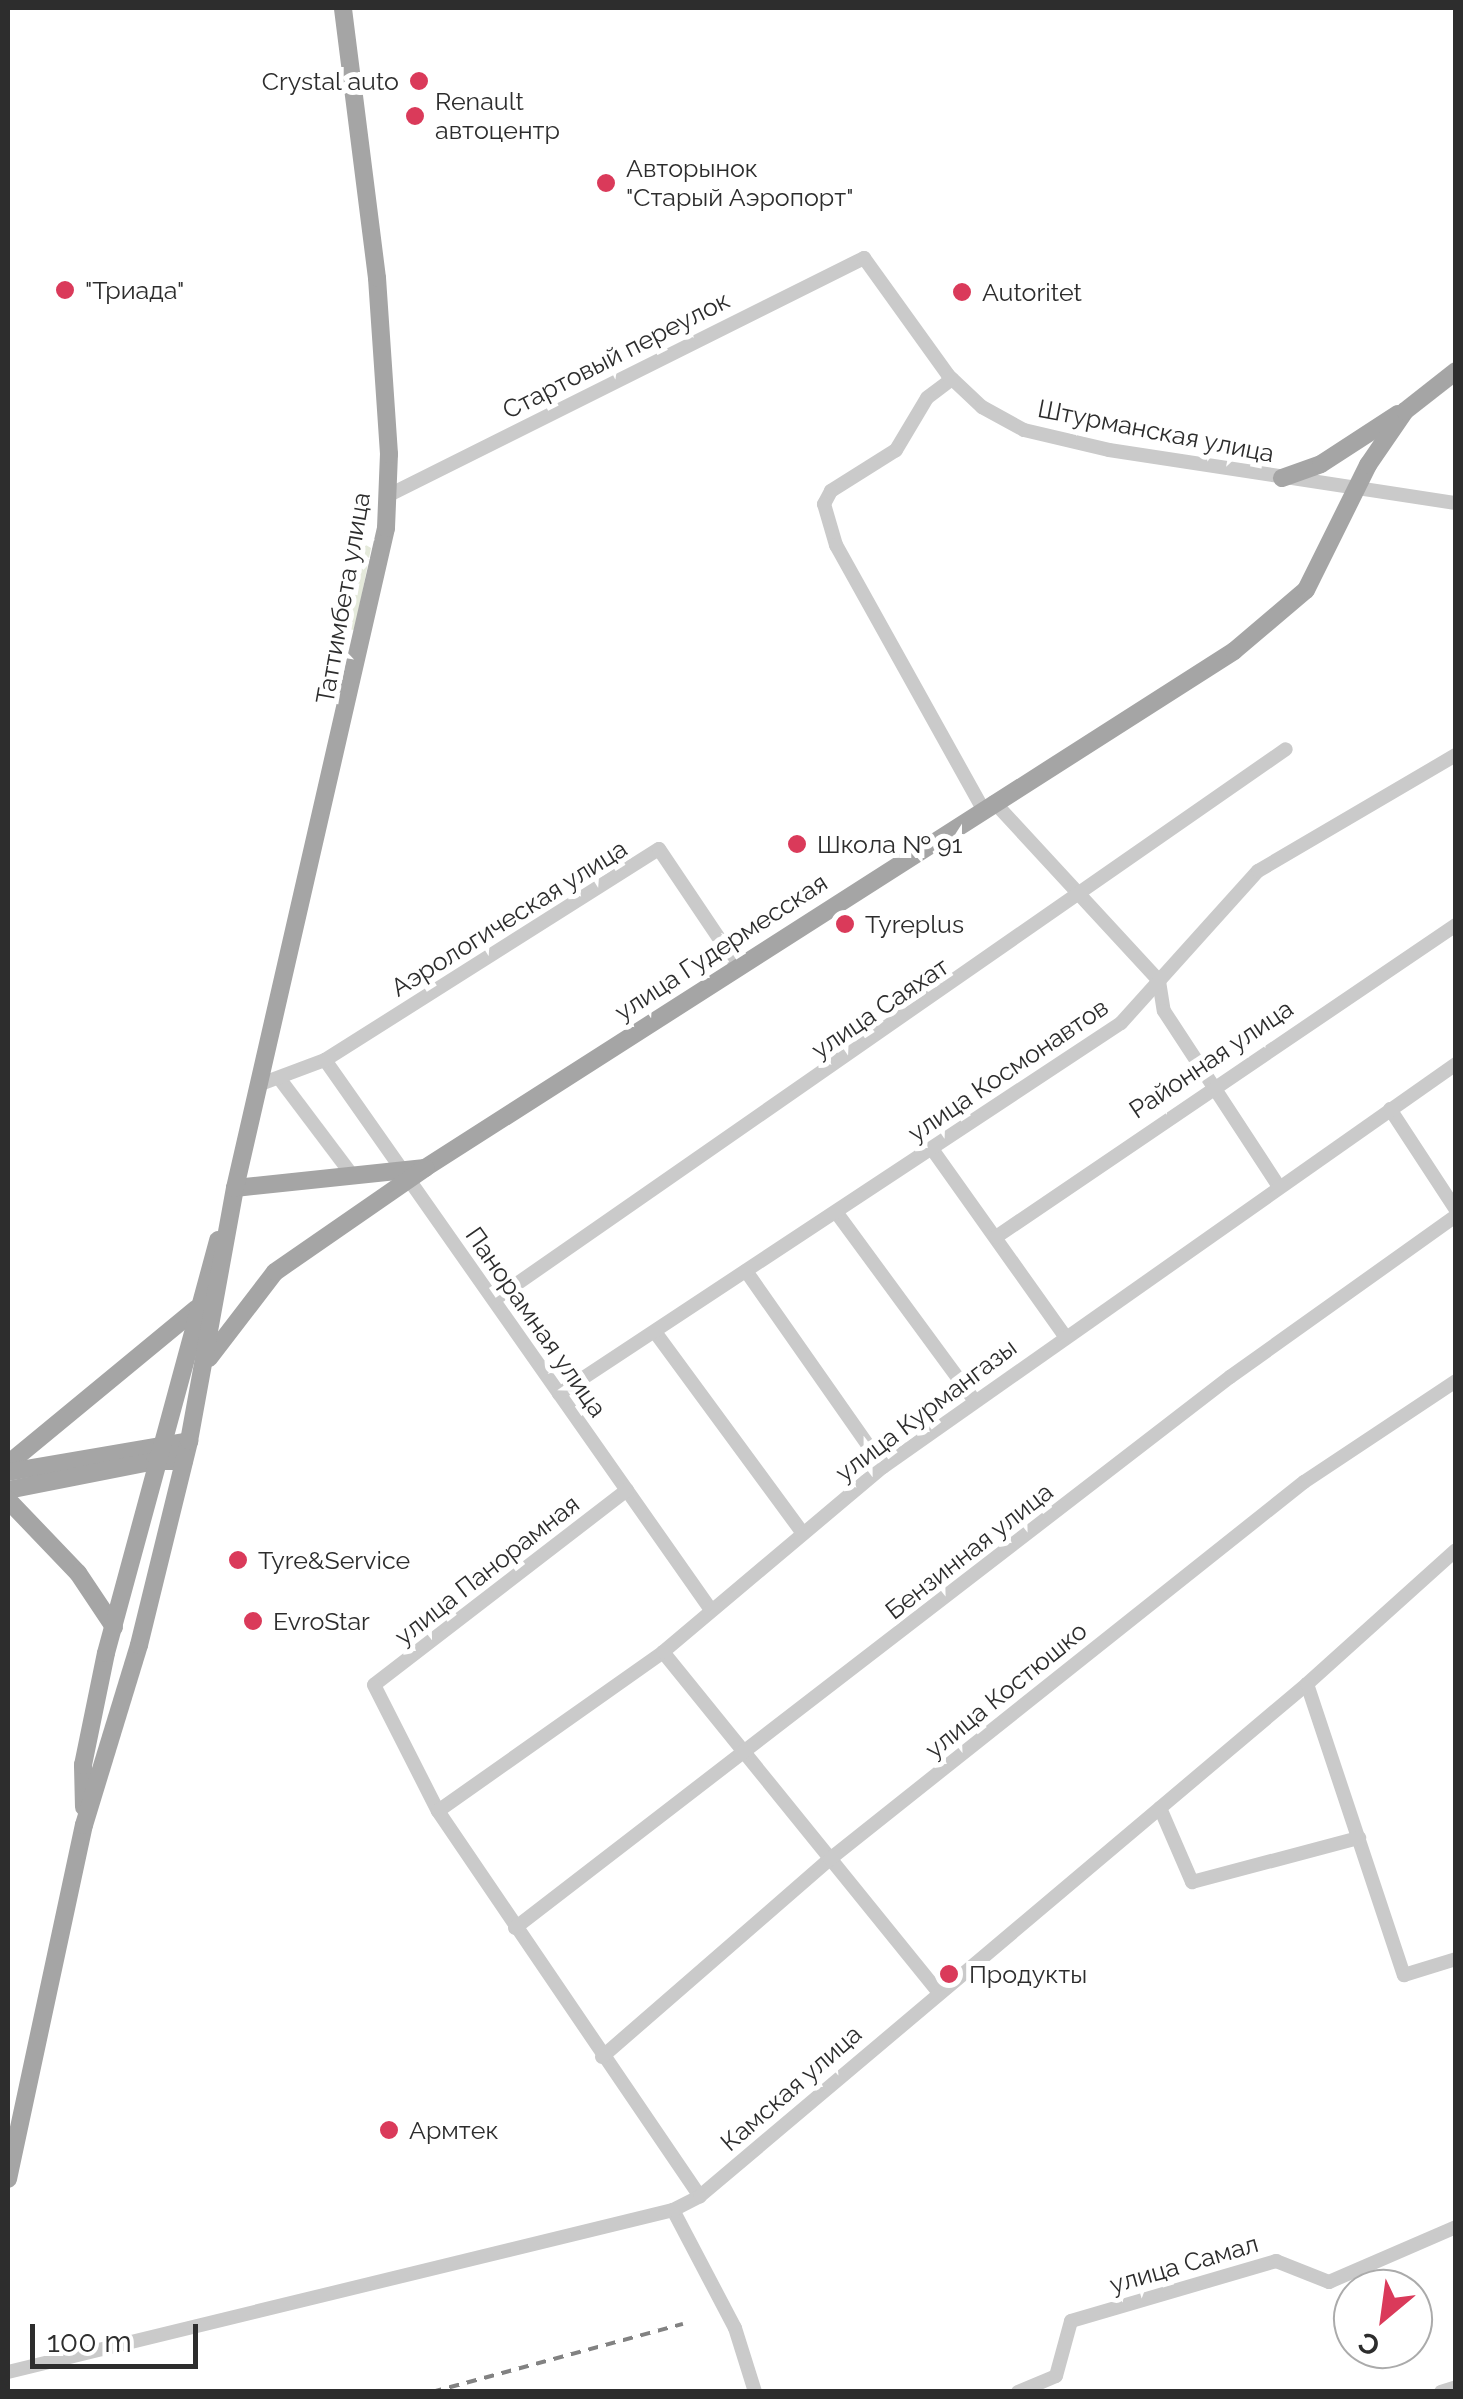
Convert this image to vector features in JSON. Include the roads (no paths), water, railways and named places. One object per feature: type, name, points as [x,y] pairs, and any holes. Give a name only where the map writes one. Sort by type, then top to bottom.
[{"type":"main road","name":"Таттимбета улица","points":[[236,1188],[364,642],[390,495],[378,278],[342,8]]},
{"type":"main road","points":[[1282,478],[1321,464],[1407,408],[1456,370]]},
{"type":"main road","name":"улица Гудермесская","points":[[236,1188],[352,1176],[404,1178],[425,1168],[737,964],[1234,651],[1306,590],[1356,489],[1407,408]]},
{"type":"main road","points":[[206,1362],[275,1272],[404,1178]]},
{"type":"main road","points":[[84,1825],[83,1765],[114,1627],[196,1309],[236,1188]]},
{"type":"main road","points":[[8,2179],[84,1825],[139,1645],[189,1441],[236,1188]]},
{"type":"main road","points":[[8,1468],[196,1309]]},
{"type":"main road","points":[[8,1468],[161,1442],[189,1441]]},
{"type":"main road","points":[[8,1490],[155,1461],[184,1462]]},
{"type":"main road","points":[[8,1500],[78,1574],[114,1627]]},
{"type":"street","name":"Стартовый переулок","points":[[390,495],[864,258]]},
{"type":"street","name":"Штурманская улица","points":[[864,258],[952,379],[982,407],[1024,430],[1282,478],[1456,503]]},
{"type":"street","points":[[952,379],[927,398],[896,450],[830,491],[824,504],[836,545],[989,806],[1159,981],[1164,1011],[1277,1184]]},
{"type":"street","name":"улица Саяхат","points":[[495,1299],[664,1176],[1081,897],[1286,750]]},
{"type":"street","name":"улица Космонавтов","points":[[559,1394],[1121,1023],[1258,871],[1456,755]]},
{"type":"street","name":"Аэрологическая улица","points":[[258,1085],[325,1060],[659,849],[737,964]]},
{"type":"street","name":"Районная улица","points":[[996,1237],[1213,1084],[1456,924]]},
{"type":"street","name":"Панорамная улица","points":[[325,1060],[404,1178],[495,1299],[711,1610]]},
{"type":"street","name":"улица Курмангазы","points":[[438,1811],[662,1652],[883,1467],[1277,1184],[1456,1064]]},
{"type":"street","points":[[279,1078],[352,1176]]},
{"type":"street","points":[[1390,1108],[1456,1213]]},
{"type":"street","points":[[932,1149],[1064,1335]]},
{"type":"street","points":[[836,1212],[975,1401]]},
{"type":"street","name":"Бензинная улица","points":[[514,1928],[1230,1377],[1456,1213]]},
{"type":"street","points":[[746,1271],[883,1467]]},
{"type":"street","points":[[654,1332],[802,1532]]},
{"type":"street","name":"улица Костюшко","points":[[602,2057],[830,1859],[1304,1482],[1456,1381]]},
{"type":"street","name":"улица Панорамная","points":[[438,1811],[374,1685],[626,1490]]},
{"type":"street","name":"Камская улица","points":[[8,2372],[674,2210],[700,2196],[1306,1684],[1456,1550]]},
{"type":"street","points":[[662,1652],[938,1992]]},
{"type":"street","points":[[1306,1684],[1404,1975],[1456,1959]]},
{"type":"street","points":[[1160,1808],[1192,1882],[1359,1838]]},
{"type":"street","points":[[438,1811],[700,2196]]},
{"type":"street","points":[[674,2210],[735,2328],[755,2392]]},
{"type":"street","name":"улица Самал","points":[[1018,2392],[1056,2376],[1071,2320],[1276,2261],[1329,2282],[1456,2227]]},
{"type":"street","points":[[1440,2392],[1456,2387]]},
{"type":"railway","points":[[432,2392],[683,2324]]},
{"type":"place","name":"Crystal auto","points":[[419,81]]},
{"type":"place","name":"Renault автоцентр","points":[[415,116]]},
{"type":"place","name":"Авторынок \"Старый Аэропорт\"","points":[[606,183]]},
{"type":"place","name":"\"Триада\"","points":[[65,290]]},
{"type":"place","name":"Autoritet","points":[[962,292]]},
{"type":"place","name":"Школа № 91","points":[[797,844]]},
{"type":"place","name":"Tyreplus","points":[[845,924]]},
{"type":"place","name":"Tyre&Service","points":[[238,1560]]},
{"type":"place","name":"EvroStar","points":[[253,1621]]},
{"type":"place","name":"Продукты","points":[[949,1974]]},
{"type":"place","name":"Армтек","points":[[389,2130]]}]
